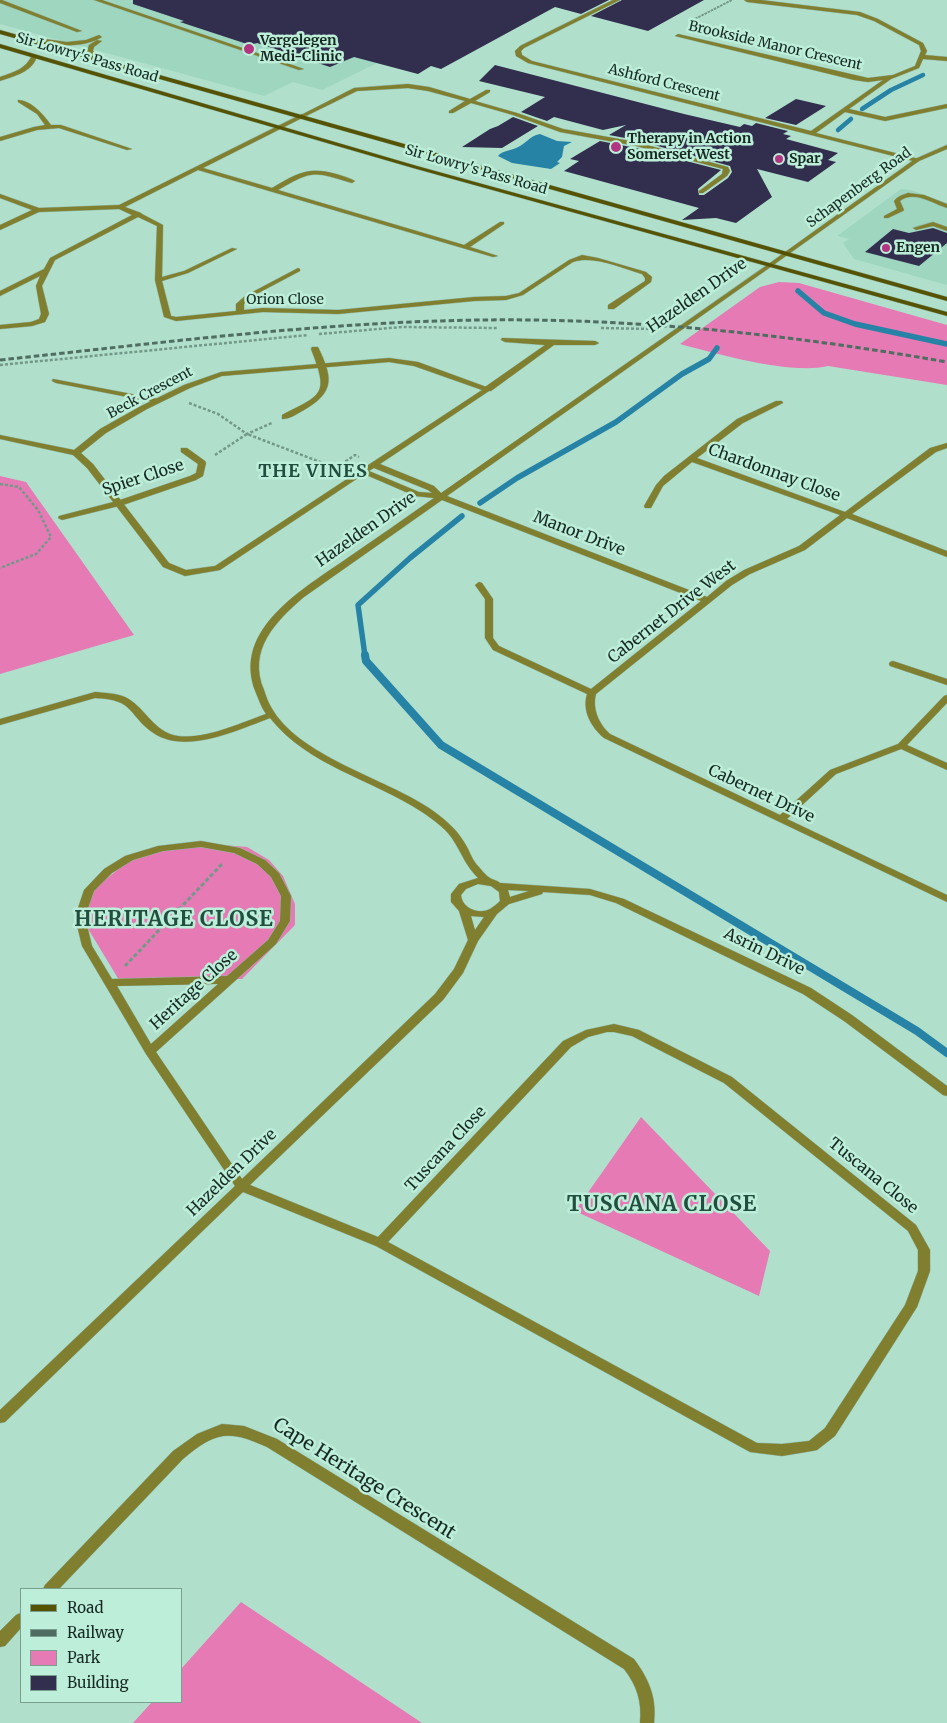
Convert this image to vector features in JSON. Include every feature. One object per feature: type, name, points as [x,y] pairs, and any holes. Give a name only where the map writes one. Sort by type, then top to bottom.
[{"type":"main road","name":"Sir Lowry's Pass Road","points":[[0,32],[947,299]]},
{"type":"main road","name":"Sir Lowry's Pass Road","points":[[0,46],[415,166],[947,314]]},
{"type":"street","points":[[97,0],[301,69]]},
{"type":"street","name":"Ashford Crescent","points":[[617,0],[522,47],[518,52],[519,56],[530,62],[918,160]]},
{"type":"street","points":[[747,0],[867,16],[921,44],[924,51],[923,57],[947,59]]},
{"type":"street","points":[[0,1],[79,31]]},
{"type":"street","name":"Brookside Manor Crescent","points":[[678,36],[854,78],[889,78],[917,67],[923,57]]},
{"type":"street","points":[[16,37],[36,38],[66,45],[81,44],[102,38],[93,44],[89,50],[110,64]]},
{"type":"street","points":[[0,79],[29,67],[34,62],[34,56]]},
{"type":"street","points":[[812,133],[889,78]]},
{"type":"street","points":[[400,80],[408,86],[429,89],[562,131],[636,144],[726,168],[725,175],[701,192]]},
{"type":"street","points":[[0,196],[38,210],[120,207],[356,89],[408,86],[425,82]]},
{"type":"street","points":[[451,112],[488,91]]},
{"type":"street","points":[[20,101],[39,113],[49,126]]},
{"type":"street","points":[[843,110],[875,118],[891,118],[947,106]]},
{"type":"street","points":[[0,139],[49,126],[69,127],[129,148]]},
{"type":"street","name":"Schapenberg Road","points":[[770,265],[918,160],[947,147]]},
{"type":"street","points":[[197,168],[495,256]]},
{"type":"street","points":[[272,191],[303,173],[312,171],[352,181]]},
{"type":"street","points":[[886,216],[900,210],[897,201],[906,195],[921,196],[947,206]]},
{"type":"street","name":"Orion Close","points":[[120,207],[157,222],[161,228],[158,250],[158,280],[166,315],[171,318],[263,310],[338,312],[506,298],[521,294],[571,261],[582,257],[596,259],[644,273],[649,277],[648,282],[611,306]]},
{"type":"street","points":[[0,228],[38,210]]},
{"type":"street","points":[[0,327],[32,324],[44,317],[39,286],[52,259],[61,252],[139,214]]},
{"type":"street","points":[[465,247],[502,223]]},
{"type":"street","points":[[916,228],[927,224],[947,229]]},
{"type":"street","points":[[158,280],[186,272],[234,248]]},
{"type":"street","name":"Hazelden Drive","points":[[487,881],[469,861],[459,839],[426,810],[401,794],[320,756],[283,729],[271,715],[262,699],[254,673],[257,649],[270,623],[301,595],[770,265]]},
{"type":"street","points":[[240,313],[240,304],[247,298],[298,270]]},
{"type":"street","points":[[0,294],[45,271]]},
{"type":"street","points":[[505,340],[595,343]]},
{"type":"street","points":[[0,437],[76,453],[90,466],[120,503],[166,566],[185,573],[202,572],[217,568],[232,560],[488,389],[552,343]]},
{"type":"street","points":[[285,417],[315,400],[324,392],[327,384],[315,349]]},
{"type":"street","name":"Beck Crescent","points":[[76,453],[91,440],[158,401],[200,379],[221,374],[390,360],[404,361],[488,389]]},
{"type":"street","points":[[56,380],[158,401]]},
{"type":"street","name":"Chardonnay Close","points":[[648,506],[660,484],[691,459],[740,421],[779,402]]},
{"type":"street","name":"Cabernet Drive West","points":[[592,693],[707,600],[747,572],[802,548],[933,450],[947,444]]},
{"type":"street","name":"Spier Close","points":[[62,518],[120,503],[200,474],[202,463],[184,450]]},
{"type":"street","name":"Chardonnay Close","points":[[691,459],[847,515],[947,554]]},
{"type":"street","points":[[375,465],[431,488],[440,496]]},
{"type":"street","points":[[365,472],[418,494],[440,496]]},
{"type":"street","name":"Manor Drive","points":[[440,496],[707,600]]},
{"type":"street","points":[[479,584],[489,599],[489,638],[496,648],[592,693]]},
{"type":"street","points":[[893,664],[947,682]]},
{"type":"street","name":"Cabernet Drive","points":[[592,693],[590,699],[596,723],[607,736],[947,898]]},
{"type":"street","points":[[0,722],[95,694],[120,697],[130,703],[160,732],[169,737],[181,739],[198,738],[271,715]]},
{"type":"street","points":[[780,819],[833,772],[901,746],[947,698]]},
{"type":"street","points":[[901,746],[947,767]]},
{"type":"street","name":"Heritage Close","points":[[150,1051],[272,942],[285,921],[286,896],[275,875],[261,862],[236,850],[201,844],[162,848],[129,858],[108,871],[89,890],[80,917],[87,946],[150,1051],[241,1186]]},
{"type":"street","points":[[467,883],[469,861]]},
{"type":"street","points":[[487,881],[499,886],[504,891],[505,902],[493,912],[473,914],[464,911],[458,906],[455,899],[460,887],[467,883],[487,881]]},
{"type":"street","name":"Asrin Drive","points":[[499,886],[590,892],[620,901],[808,991],[848,1018],[947,1092]]},
{"type":"street","name":"Asrin Drive","points":[[505,902],[544,890]]},
{"type":"street","points":[[464,911],[473,940]]},
{"type":"street","name":"Hazelden Drive","points":[[0,1418],[439,997],[459,970],[473,940],[493,912]]},
{"type":"street","points":[[110,983],[231,980]]},
{"type":"street","name":"Tuscana Close","points":[[241,1186],[380,1243],[755,1448],[782,1450],[812,1446],[830,1432],[911,1307],[924,1271],[924,1250],[912,1228],[728,1080],[636,1033],[614,1028],[589,1032],[567,1044],[380,1243]]},
{"type":"street","name":"Cape Heritage Crescent","points":[[51,1588],[178,1456],[199,1437],[226,1429],[239,1430],[254,1434],[272,1443],[629,1664],[646,1690],[650,1704],[647,1723]]},
{"type":"street","points":[[0,1641],[20,1620]]},
{"type":"path","points":[[678,36],[682,26],[733,0]]},
{"type":"path","points":[[0,365],[402,327],[502,328]]},
{"type":"path","points":[[601,328],[677,330]]},
{"type":"path","points":[[192,404],[218,414],[247,434],[336,468],[355,455],[375,465]]},
{"type":"path","points":[[202,463],[247,434],[285,417]]},
{"type":"path","points":[[0,484],[19,487],[38,510],[51,537],[46,547],[24,561],[0,568]]},
{"type":"path","points":[[110,983],[236,850]]},
{"type":"shaded area","name":"Vergelegen Medi-Clinic","points":[[0,0],[471,0],[494,6],[322,90],[293,82],[264,96],[0,24]]},
{"type":"shaded area","points":[[901,189],[911,190],[947,203],[947,285],[854,259],[843,243],[849,239],[837,236]]},
{"type":"green space","points":[[779,282],[799,283],[947,325],[947,385],[828,366],[794,368],[774,366],[680,344],[760,287]]},
{"type":"green space","points":[[0,476],[26,482],[134,635],[0,674]]},
{"type":"green space","points":[[211,844],[247,847],[269,860],[283,876],[295,904],[295,925],[242,979],[119,980],[84,922],[93,890],[128,861],[172,847]]},
{"type":"green space","points":[[641,1117],[770,1251],[759,1296],[575,1211]]},
{"type":"green space","points":[[241,1602],[422,1723],[133,1723],[151,1703],[182,1703],[182,1668]]},
{"type":"water","points":[[540,134],[557,141],[572,142],[564,146],[562,157],[557,162],[560,163],[551,169],[512,163],[498,156],[519,147]]},
{"type":"building","points":[[133,0],[609,0],[581,14],[555,7],[441,69],[431,66],[418,74],[354,57],[330,67],[257,43],[250,45],[180,22],[184,21],[133,4]]},
{"type":"building","points":[[622,0],[704,0],[648,31],[591,16]]},
{"type":"building","points":[[495,65],[740,127],[744,124],[752,126],[756,123],[788,131],[783,134],[791,136],[786,139],[838,153],[828,160],[836,162],[808,182],[757,169],[772,197],[736,223],[716,218],[682,220],[699,208],[564,171],[579,161],[570,159],[600,141],[636,148],[721,170],[698,189],[699,195],[704,195],[728,178],[732,172],[730,166],[636,140],[609,135],[626,125],[603,130],[554,117],[547,121],[521,112],[545,97],[479,81]]},
{"type":"building","points":[[796,99],[826,106],[796,125],[765,118]]},
{"type":"building","points":[[513,117],[538,126],[502,148],[462,147],[490,129]]},
{"type":"building","points":[[933,228],[947,233],[947,243],[919,266],[865,252],[893,229],[909,233]]},
{"type":"waterway","points":[[862,109],[891,90],[923,75]]},
{"type":"waterway","points":[[838,130],[851,119]]},
{"type":"waterway","points":[[798,291],[824,313],[855,324],[947,344]]},
{"type":"waterway","points":[[480,503],[517,478],[616,422],[682,374],[709,359],[717,348]]},
{"type":"waterway","points":[[365,656],[358,605],[410,558],[462,516]]},
{"type":"waterway","points":[[365,655],[366,661],[441,745],[917,1031],[947,1053]]},
{"type":"railway","points":[[0,360],[300,329],[421,322],[540,320],[657,325],[715,330],[773,336],[947,362]]},
{"type":"place","name":"Vergelegen Medi-Clinic","points":[[249,49]]},
{"type":"place","name":"Therapy in Action Somerset West","points":[[616,147]]},
{"type":"place","name":"Spar","points":[[779,159]]},
{"type":"place","name":"Engen","points":[[886,248]]},
{"type":"district","name":"THE VINES","points":[[313,472]]},
{"type":"district","name":"HERITAGE CLOSE","points":[[174,920]]},
{"type":"district","name":"TUSCANA CLOSE","points":[[662,1205]]}]
